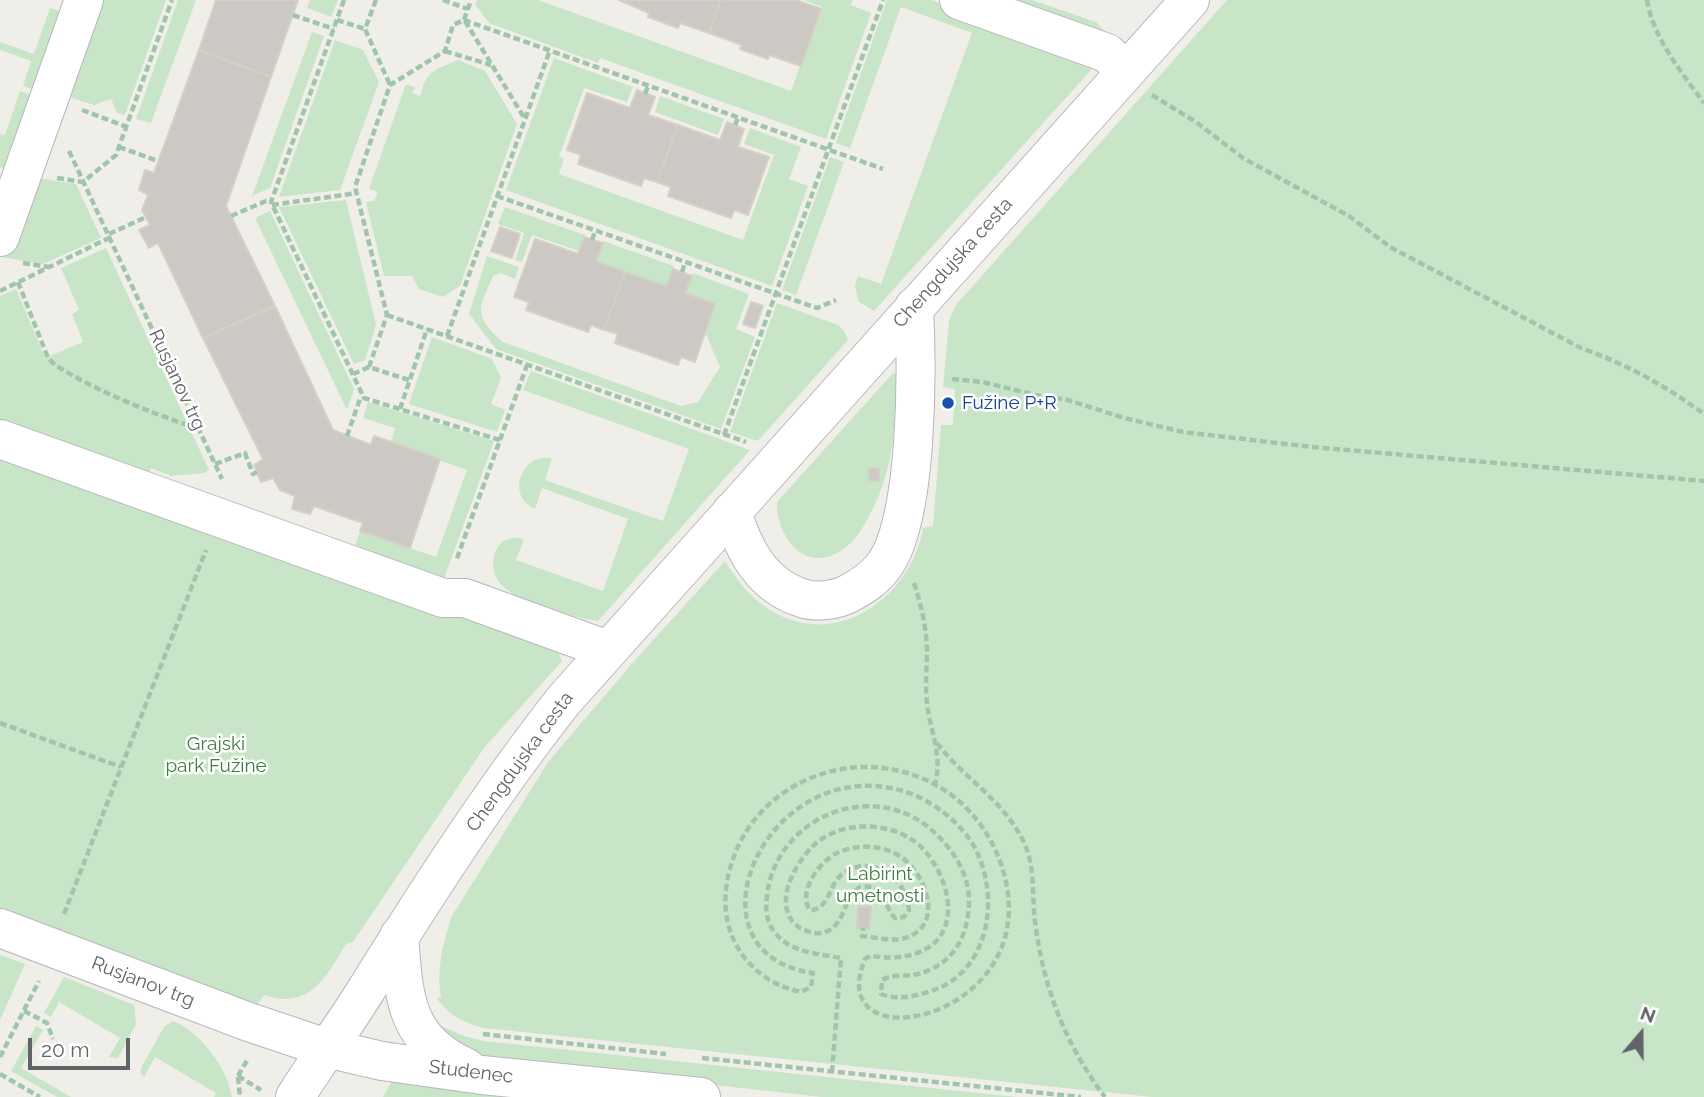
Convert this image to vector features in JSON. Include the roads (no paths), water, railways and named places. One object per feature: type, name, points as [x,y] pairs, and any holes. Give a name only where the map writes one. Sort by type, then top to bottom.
[{"type":"street","points":[[0,237],[84,0]]},
{"type":"street","points":[[959,0],[1107,53],[1125,71]]},
{"type":"street","name":"Chengdujska cesta","points":[[295,1097],[514,764],[564,700],[1190,0]]},
{"type":"street","points":[[732,511],[740,539],[755,564],[781,588],[803,599],[841,598],[864,586],[883,567],[895,545],[911,471],[915,375],[914,307]]},
{"type":"street","points":[[0,439],[608,650]]},
{"type":"street","name":"Rusjanov trg","points":[[0,928],[246,1021],[326,1048]]},
{"type":"street","points":[[399,936],[404,996],[417,1030],[437,1051],[482,1075]]},
{"type":"street","name":"Studenec","points":[[326,1048],[382,1061],[482,1075],[701,1097]]},
{"type":"place","name":"Fužine P+R","points":[[948,403]]},
{"type":"park label","name":"Grajski park Fužine","points":[[216,755]]},
{"type":"park label","name":"Labirint umetnosti","points":[[880,885]]}]
